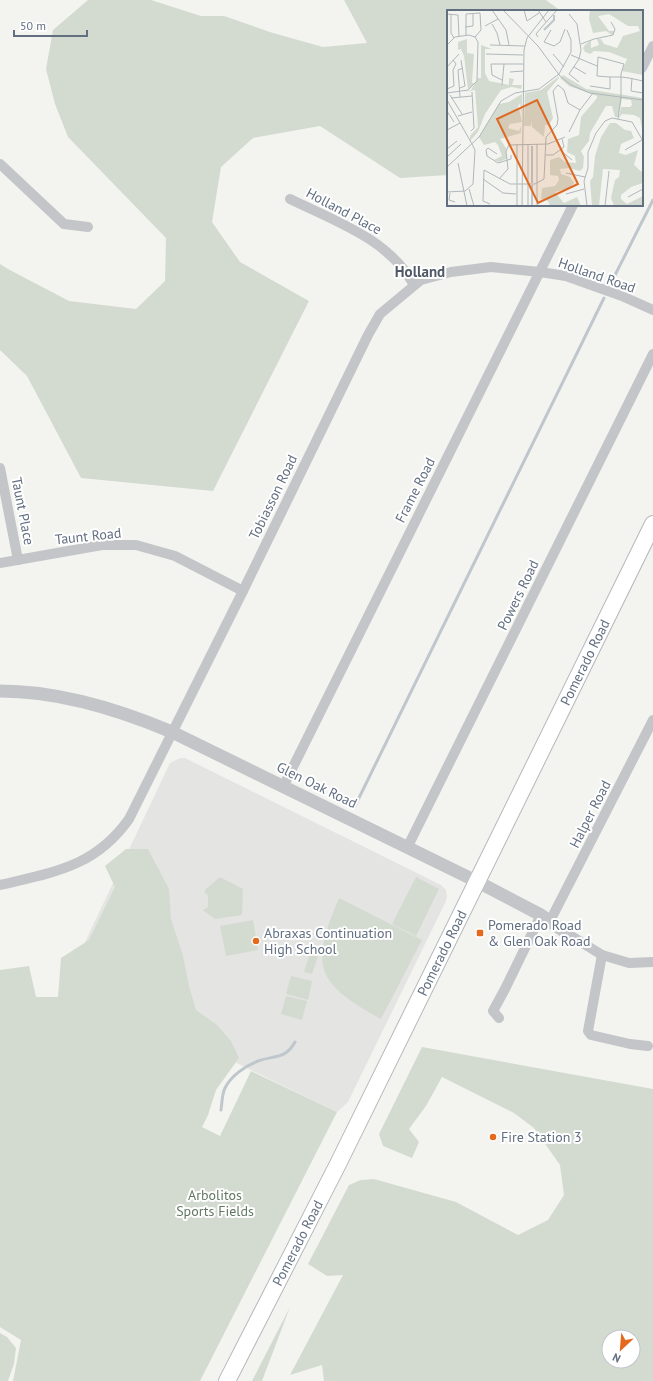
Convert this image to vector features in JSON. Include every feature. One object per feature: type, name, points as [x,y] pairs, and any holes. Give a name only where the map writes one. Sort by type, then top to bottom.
[{"type":"main road","name":"Pomerado Road","points":[[227,1381],[338,1164],[653,524]]},
{"type":"street","points":[[643,66],[653,46]]},
{"type":"street","points":[[0,164],[64,224],[88,227]]},
{"type":"street","name":"Holland Place","points":[[290,199],[372,240],[389,252],[408,274],[414,285]]},
{"type":"street","name":"Frame Road","points":[[283,787],[573,206]]},
{"type":"street","name":"Holland Road","points":[[414,285],[421,280],[451,272],[491,267],[540,272],[566,276],[622,296],[653,310]]},
{"type":"street","name":"Tobiasson Road","points":[[0,885],[58,872],[76,864],[104,846],[120,831],[129,818],[243,591],[368,335],[380,314],[414,285]]},
{"type":"street","name":"Powers Road","points":[[408,848],[653,354]]},
{"type":"street","name":"Taunt Place","points":[[0,468],[18,560]]},
{"type":"street","name":"Taunt Road","points":[[0,563],[102,545],[136,545],[175,556],[243,591]]},
{"type":"street","name":"Glen Oak Road","points":[[0,691],[14,691],[76,700],[139,719],[172,732],[478,882],[546,918],[568,934],[602,955],[629,963],[653,962]]},
{"type":"street","name":"Halper Road","points":[[499,1018],[493,1010],[546,918],[653,720]]},
{"type":"street","points":[[602,955],[588,1031],[590,1035],[630,1044],[648,1046]]},
{"type":"shaded area","name":"Abraxas Continuation High School","points":[[180,758],[185,758],[441,885],[446,890],[446,901],[348,1102],[337,1112],[67,980],[170,763]]},
{"type":"green space","points":[[88,0],[151,0],[201,16],[224,16],[273,33],[323,47],[367,43],[344,0],[546,0],[560,10],[447,10],[447,175],[400,178],[320,126],[253,138],[221,167],[212,222],[240,262],[309,301],[213,491],[81,478],[27,376],[0,350],[0,264],[69,301],[136,309],[165,281],[166,238],[68,137],[55,104],[46,69],[53,30]]},
{"type":"green space","name":"Arbolitos Sports Fields","points":[[126,849],[148,849],[169,889],[171,919],[183,956],[196,1010],[217,1025],[231,1041],[239,1058],[216,1090],[208,1115],[202,1127],[220,1136],[251,1071],[337,1112],[200,1381],[13,1381],[21,1340],[0,1327],[0,970],[29,966],[36,997],[58,997],[61,958],[89,940],[115,887],[105,866]]},
{"type":"green space","points":[[220,877],[243,889],[242,915],[215,919],[203,910],[208,907],[208,895],[205,893],[205,890]]},
{"type":"green space","points":[[416,877],[439,889],[416,936],[392,924]]},
{"type":"green space","points":[[339,898],[422,940],[381,1019],[359,1006],[343,994],[331,983],[324,970],[322,957],[324,941]]},
{"type":"green space","points":[[253,920],[258,950],[226,956],[220,926]]},
{"type":"green space","points":[[310,953],[318,956],[312,974],[304,972]]},
{"type":"green space","points":[[291,976],[312,981],[308,1000],[286,994]]},
{"type":"green space","points":[[286,996],[307,1001],[302,1020],[281,1014]]},
{"type":"green space","points":[[422,1047],[653,1089],[653,1381],[324,1381],[322,1365],[290,1375],[343,1275],[327,1276],[308,1264],[349,1185],[361,1180],[374,1179],[456,1202],[518,1235],[548,1220],[564,1195],[560,1165],[534,1128],[514,1113],[442,1077],[426,1106],[409,1129],[419,1142],[412,1158],[383,1146],[379,1134]]},
{"type":"green space","points":[[290,1307],[262,1381],[252,1381]]},
{"type":"green space","points":[[0,1333],[7,1337],[16,1348],[14,1364],[8,1381],[0,1381]]},
{"type":"waterway","points":[[612,281],[653,200]]},
{"type":"waterway","points":[[355,806],[604,298]]},
{"type":"waterway","points":[[221,1110],[224,1090],[235,1076],[253,1063],[279,1056],[287,1052],[295,1042]]},
{"type":"place","name":"Pomerado Road & Glen Oak Road","points":[[480,933]]},
{"type":"place","name":"Abraxas Continuation High School","points":[[256,941]]},
{"type":"place","name":"Fire Station 3","points":[[493,1137]]},
{"type":"district","name":"Holland","points":[[420,272]]}]
